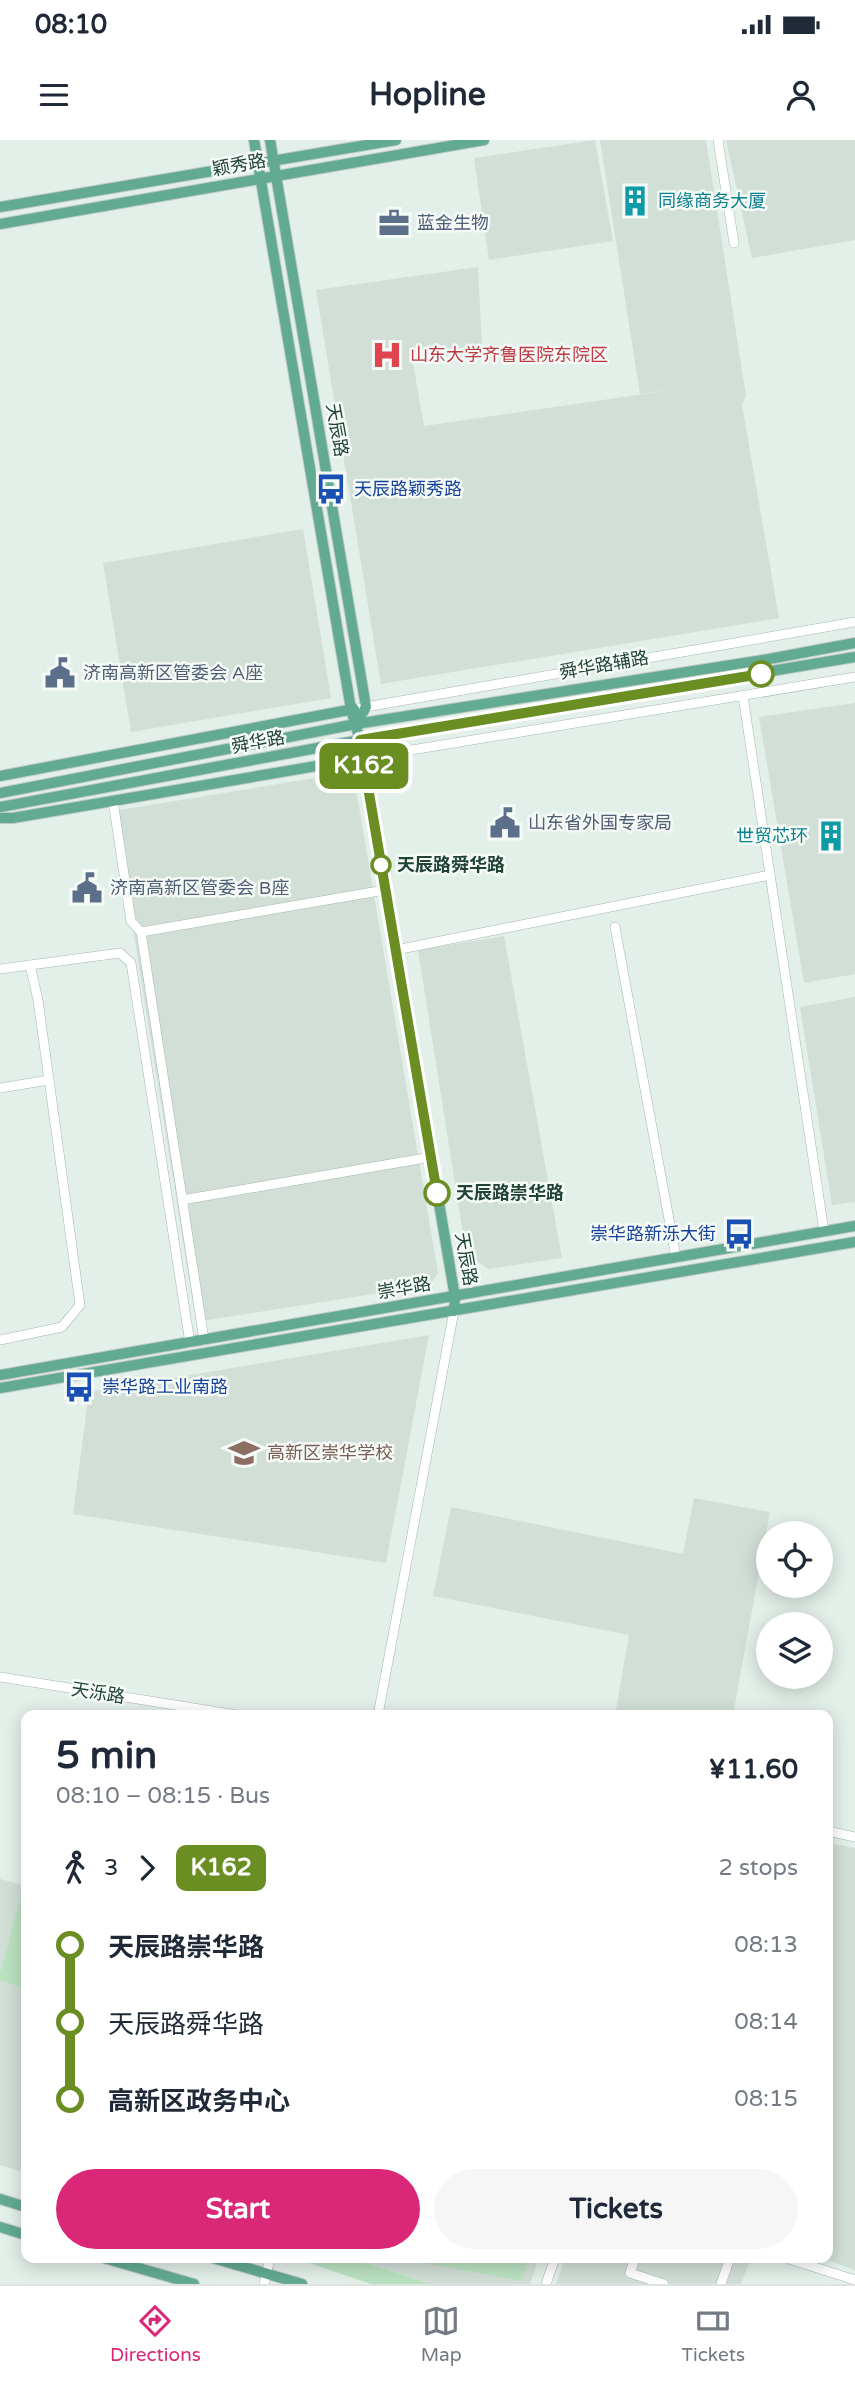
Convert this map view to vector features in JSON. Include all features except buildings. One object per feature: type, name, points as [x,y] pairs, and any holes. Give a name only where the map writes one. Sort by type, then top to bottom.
[{"type":"main road","name":"天辰路","points":[[254,140],[396,950],[455,1297],[454,1311]]},
{"type":"main road","name":"天辰路","points":[[270,140],[366,707]]},
{"type":"main road","name":"颖秀路","points":[[0,207],[396,140]]},
{"type":"main road","name":"颖秀路","points":[[0,223],[484,140]]},
{"type":"main road","name":"舜华路","points":[[0,793],[356,724],[855,643]]},
{"type":"main road","name":"舜华路","points":[[0,807],[360,740],[855,657]]},
{"type":"main road","points":[[356,724],[366,707]]},
{"type":"main road","points":[[0,776],[352,709]]},
{"type":"main road","points":[[0,818],[363,758]]},
{"type":"main road","name":"崇华路","points":[[0,1375],[855,1226]]},
{"type":"main road","name":"崇华路","points":[[0,1388],[855,1241]]},
{"type":"main road","points":[[0,2199],[21,2205]]},
{"type":"main road","points":[[0,2227],[21,2233]]},
{"type":"main road","points":[[121,2263],[194,2284]]},
{"type":"main road","points":[[232,2263],[302,2284]]},
{"type":"street","points":[[718,140],[734,243]]},
{"type":"street","name":"舜华路辅路","points":[[352,709],[855,622]]},
{"type":"street","points":[[363,758],[855,677]]},
{"type":"street","points":[[743,695],[824,1231]]},
{"type":"street","points":[[113,801],[131,920],[141,932],[204,1340]]},
{"type":"street","points":[[396,950],[770,875]]},
{"type":"street","points":[[141,932],[385,890]]},
{"type":"street","points":[[615,927],[676,1257]]},
{"type":"street","points":[[0,969],[120,953],[131,963],[190,1343]]},
{"type":"street","points":[[0,1340],[62,1327],[80,1305],[38,1000],[30,965]]},
{"type":"street","points":[[0,1088],[49,1080]]},
{"type":"street","points":[[182,1200],[431,1157]]},
{"type":"street","name":"天辰路","points":[[379,1710],[454,1311]]},
{"type":"street","name":"天泺路","points":[[0,1677],[206,1710]]},
{"type":"street","points":[[833,1832],[855,1837]]},
{"type":"street","points":[[264,2284],[269,2263]]},
{"type":"street","points":[[546,2284],[553,2263]]},
{"type":"street","points":[[633,2263],[630,2273],[664,2284]]},
{"type":"street","points":[[721,2284],[728,2263]]},
{"type":"street","points":[[802,2263],[855,2280]]},
{"type":"shaded area","points":[[595,140],[613,241],[489,260],[474,158]]},
{"type":"shaded area","points":[[600,140],[706,140],[746,396],[742,405],[779,618],[381,684],[316,290],[478,267],[482,347],[413,363],[424,426],[672,390],[640,394]]},
{"type":"shaded area","points":[[726,140],[855,140],[855,240],[752,258]]},
{"type":"shaded area","points":[[303,529],[331,698],[131,732],[103,563]]},
{"type":"shaded area","points":[[855,703],[855,974],[804,983],[759,717]]},
{"type":"shaded area","points":[[339,774],[356,789],[438,1273],[430,1285],[196,1322],[114,811]]},
{"type":"shaded area","points":[[504,936],[562,1258],[488,1269],[466,1253],[418,950]]},
{"type":"shaded area","points":[[855,997],[855,1202],[832,1205],[800,1007]]},
{"type":"shaded area","name":"高新区崇华学校","points":[[429,1335],[386,1563],[73,1514],[89,1392]]},
{"type":"shaded area","points":[[694,1498],[770,1512],[768,1521],[756,1521],[756,1589],[734,1710],[616,1710],[629,1635],[433,1596],[451,1507],[683,1554]]},
{"type":"shaded area","points":[[833,1844],[855,1848],[855,2270],[833,2262]]},
{"type":"shaded area","points":[[0,1879],[21,1885],[21,2171],[0,2165]]},
{"type":"shaded area","points":[[367,2263],[537,2263],[530,2284],[430,2284]]},
{"type":"shaded area","points":[[563,2263],[749,2263],[741,2284],[556,2284]]},
{"type":"green space","points":[[21,1897],[21,1987],[0,1981]]},
{"type":"green space","points":[[309,2263],[367,2263],[430,2284],[371,2284]]},
{"type":"green space","points":[[425,2263],[527,2263],[522,2281]]},
{"type":"bus line","name":"K162","points":[[437,1193],[360,740],[761,674]]},
{"type":"place","name":"同缘商务大厦","points":[[635,201]]},
{"type":"place","name":"蓝金生物","points":[[394,223]]},
{"type":"place","name":"山东大学齐鲁医院东院区","points":[[387,355]]},
{"type":"place","name":"天辰路颖秀路","points":[[331,489]]},
{"type":"place","name":"济南高新区管委会 A座","points":[[60,673]]},
{"type":"place","name":"山东省外国专家局","points":[[505,823]]},
{"type":"place","name":"世贸芯环","points":[[831,836]]},
{"type":"place","name":"天辰路舜华路","points":[[381,865]]},
{"type":"place","name":"济南高新区管委会 B座","points":[[87,888]]},
{"type":"place","name":"天辰路崇华路","points":[[437,1193]]},
{"type":"place","name":"崇华路新泺大街","points":[[739,1234]]},
{"type":"place","name":"崇华路工业南路","points":[[79,1387]]},
{"type":"place","name":"高新区崇华学校","points":[[244,1453]]}]
